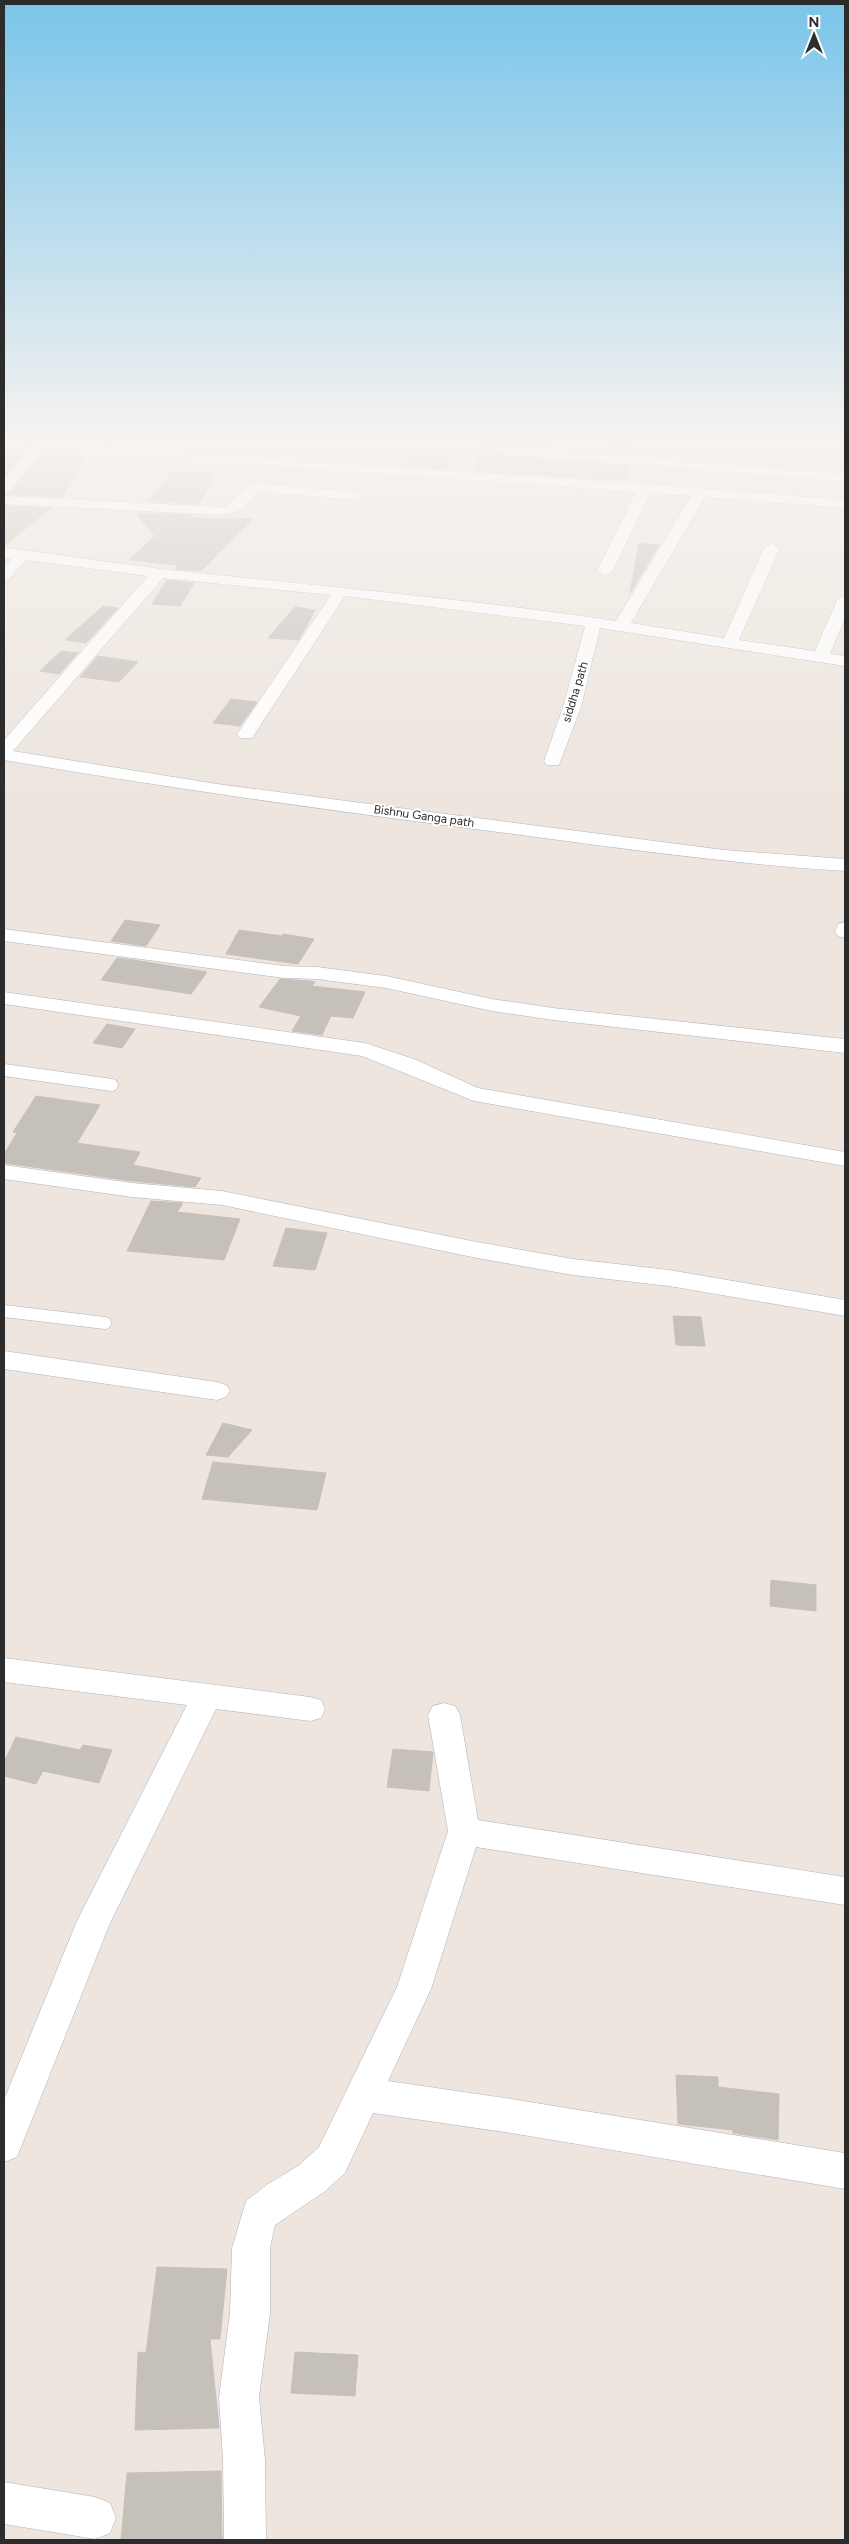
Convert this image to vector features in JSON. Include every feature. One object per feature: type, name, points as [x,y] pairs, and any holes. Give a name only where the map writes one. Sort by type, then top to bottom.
[{"type":"street","points":[[4,576],[18,562]]},
{"type":"street","points":[[78,562],[256,584],[341,591],[622,625],[845,661]]},
{"type":"street","points":[[605,572],[610,562]]},
{"type":"street","points":[[622,625],[660,562]]},
{"type":"street","points":[[730,642],[766,562]]},
{"type":"street","points":[[4,753],[160,572]]},
{"type":"street","points":[[246,734],[341,591]]},
{"type":"street","points":[[821,656],[845,600]]},
{"type":"street","name":"siddha path","points":[[553,761],[572,707],[594,622]]},
{"type":"street","name":"Bishnu Ganga path","points":[[4,753],[217,790],[724,856],[845,865]]},
{"type":"street","points":[[4,935],[284,972],[317,973],[386,982],[492,1005],[554,1014],[845,1046]]},
{"type":"street","points":[[4,998],[365,1050],[396,1059],[474,1094],[845,1158]]},
{"type":"street","points":[[4,1172],[132,1190],[222,1198],[476,1250],[617,1273],[669,1278],[845,1308]]},
{"type":"street","points":[[4,1360],[217,1391]]},
{"type":"street","points":[[4,1670],[206,1698],[310,1709]]},
{"type":"street","points":[[4,2145],[94,1921],[206,1698]]},
{"type":"street","points":[[245,2540],[244,2460],[239,2397],[250,2313],[250,2248],[259,2214],[281,2197],[311,2179],[332,2160],[414,1989],[464,1831],[444,1715]]},
{"type":"street","points":[[464,1831],[845,1891]]},
{"type":"street","points":[[365,2094],[845,2171]]},
{"type":"street","points":[[4,2503],[95,2518]]},
{"type":"lane","points":[[4,1070],[112,1085]]},
{"type":"lane","points":[[4,1311],[104,1323]]},
{"type":"building","points":[[146,562],[210,562],[201,571],[175,569],[178,565]]},
{"type":"building","points":[[636,562],[649,562],[630,593]]},
{"type":"building","points":[[167,580],[194,583],[180,606],[152,604]]},
{"type":"building","points":[[103,606],[118,608],[86,643],[65,640]]},
{"type":"building","points":[[295,607],[315,610],[299,640],[268,638]]},
{"type":"building","points":[[61,651],[78,653],[59,674],[40,671]]},
{"type":"building","points":[[98,656],[138,662],[119,682],[80,677]]},
{"type":"building","points":[[231,699],[257,702],[240,726],[213,723]]},
{"type":"building","points":[[125,920],[160,925],[146,946],[111,941]]},
{"type":"building","points":[[239,930],[314,939],[298,964],[226,954]]},
{"type":"building","points":[[117,958],[207,972],[191,994],[101,980]]},
{"type":"building","points":[[280,979],[310,981],[315,982],[312,986],[365,992],[353,1018],[331,1016],[322,1035],[292,1031],[301,1016],[259,1007]]},
{"type":"building","points":[[107,1024],[135,1029],[122,1048],[93,1043]]},
{"type":"building","points":[[36,1096],[100,1105],[77,1143],[140,1152],[133,1165],[201,1178],[195,1187],[132,1181],[4,1163],[4,1154],[17,1133],[13,1132]]},
{"type":"building","points":[[151,1201],[183,1203],[177,1212],[240,1219],[224,1260],[127,1251]]},
{"type":"building","points":[[286,1228],[327,1233],[315,1270],[273,1266]]},
{"type":"building","points":[[673,1316],[701,1317],[705,1346],[676,1345]]},
{"type":"building","points":[[223,1423],[252,1430],[228,1457],[206,1455]]},
{"type":"building","points":[[213,1462],[326,1473],[317,1510],[202,1499]]},
{"type":"building","points":[[771,1580],[816,1585],[816,1611],[770,1606]]},
{"type":"building","points":[[16,1737],[80,1750],[83,1745],[112,1750],[99,1783],[43,1771],[36,1784],[4,1776],[4,1762]]},
{"type":"building","points":[[393,1749],[433,1752],[429,1791],[387,1787]]},
{"type":"building","points":[[676,2075],[718,2077],[718,2087],[779,2094],[778,2140],[733,2133],[733,2130],[678,2124]]},
{"type":"building","points":[[157,2267],[227,2269],[220,2339],[210,2339],[219,2428],[135,2430],[138,2352],[146,2353]]},
{"type":"building","points":[[295,2352],[358,2355],[355,2396],[291,2393]]},
{"type":"building","points":[[221,2471],[222,2540],[121,2540],[127,2473]]}]
